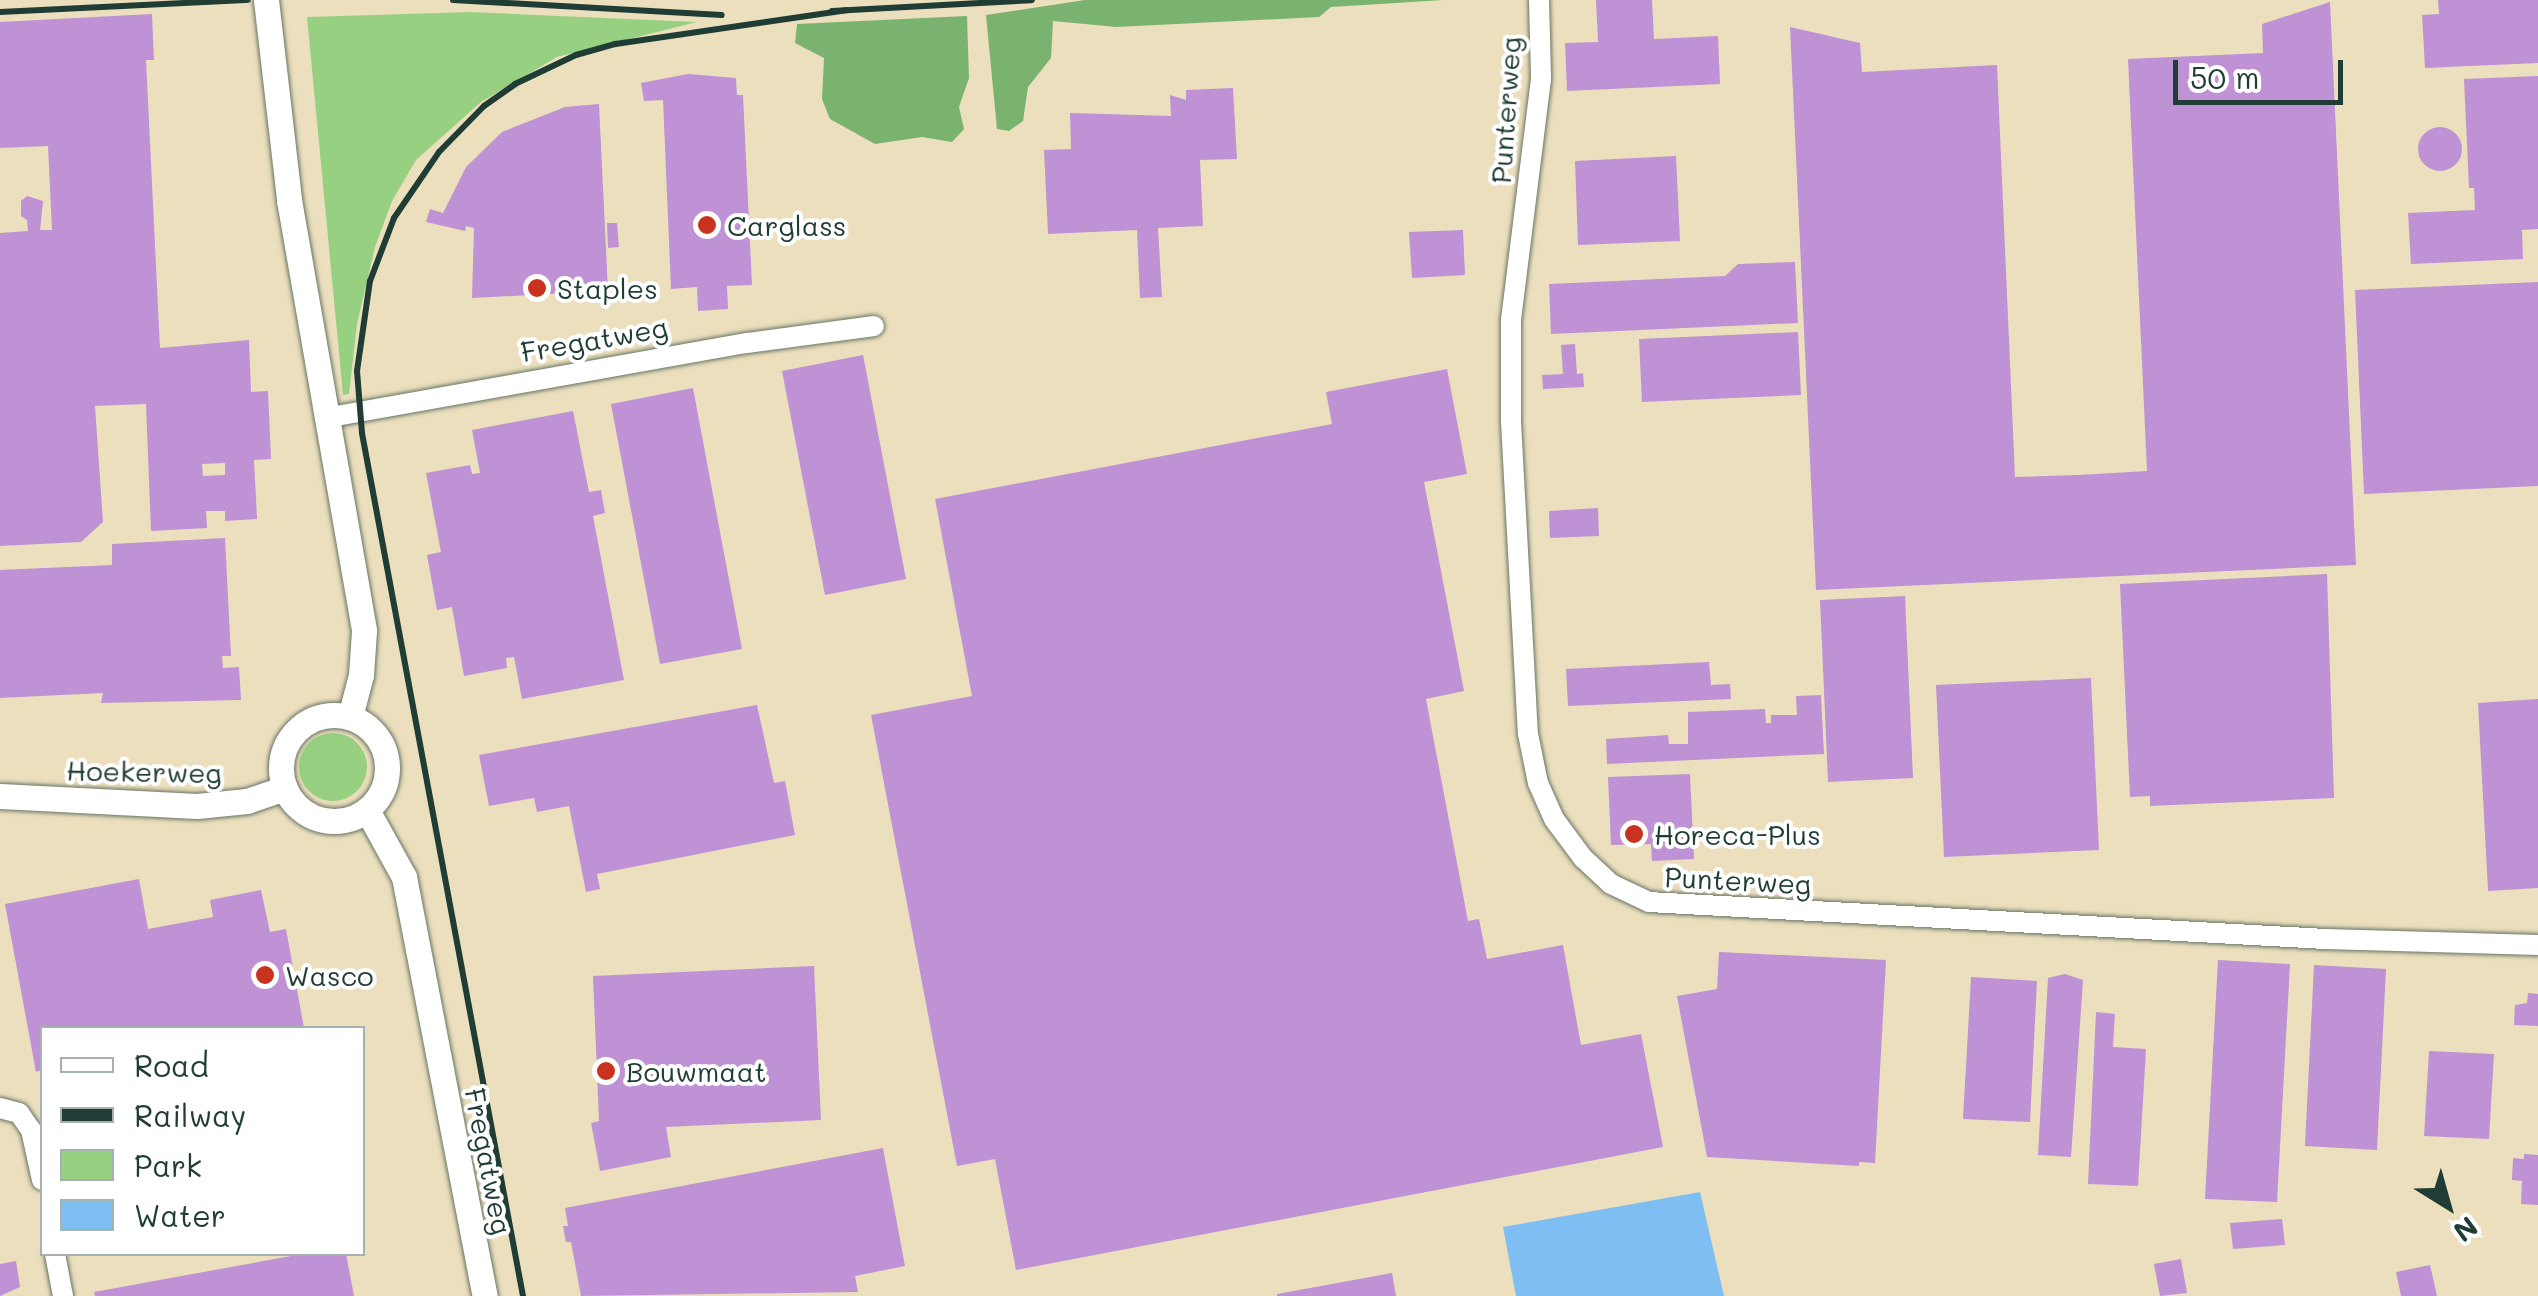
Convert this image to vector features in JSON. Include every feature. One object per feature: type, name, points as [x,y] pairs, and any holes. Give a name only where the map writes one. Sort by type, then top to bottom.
[{"type":"street","points":[[266,0],[289,200],[364,631],[361,675],[350,717]]},
{"type":"street","name":"Punterweg","points":[[1539,0],[1542,79],[1510,319],[1513,461],[1528,734],[1538,783],[1554,819],[1583,858],[1611,884],[1649,902],[2326,938],[2538,945]]},
{"type":"street","name":"Fregatweg","points":[[325,418],[728,346],[874,326]]},
{"type":"street","points":[[350,717],[378,737],[387,758],[386,782],[367,810],[345,820],[320,819],[299,808],[285,788],[283,756],[299,728],[318,718],[350,717]]},
{"type":"street","name":"Hoekerweg","points":[[0,796],[197,806],[248,801],[285,788]]},
{"type":"street","name":"Fregatweg","points":[[367,810],[404,877],[485,1296]]},
{"type":"street","points":[[0,1108],[19,1113],[31,1130],[40,1171]]},
{"type":"street","points":[[55,1256],[62,1296]]},
{"type":"green space","points":[[1085,0],[1443,0],[1331,7],[1319,17],[1116,27],[1053,21],[1051,58],[1028,87],[1023,121],[1009,131],[997,129],[986,15]]},
{"type":"green space","points":[[470,12],[697,22],[557,57],[481,102],[416,160],[392,201],[375,247],[357,324],[349,394],[343,395],[307,17]]},
{"type":"green space","points":[[967,16],[969,78],[959,107],[964,129],[952,142],[922,137],[875,144],[830,119],[822,99],[824,58],[795,43],[797,24]]},
{"type":"green space","points":[[333,733],[346,735],[357,743],[365,754],[365,780],[357,791],[346,799],[333,801],[320,799],[309,791],[301,780],[299,767],[301,754],[309,743],[320,735]]},
{"type":"water","points":[[1700,1192],[1724,1296],[1516,1296],[1503,1227]]},
{"type":"building","points":[[1596,0],[1652,0],[1654,39],[1718,36],[1720,84],[1567,91],[1565,43],[1598,42]]},
{"type":"building","points":[[2438,0],[2538,0],[2538,63],[2425,68],[2422,15],[2439,14]]},
{"type":"building","points":[[2330,2],[2356,565],[1816,590],[1790,27],[1860,43],[1862,72],[1997,65],[2015,477],[2079,475],[2147,471],[2128,59],[2263,53],[2262,24]]},
{"type":"building","points":[[152,14],[154,60],[146,60],[160,348],[249,340],[251,392],[268,391],[271,459],[254,460],[257,519],[225,521],[225,511],[206,511],[207,528],[151,531],[146,404],[95,406],[103,522],[81,542],[0,546],[0,233],[28,231],[27,220],[21,216],[21,201],[27,196],[43,201],[40,230],[52,230],[48,146],[0,148],[0,22]],"holes":[[[225,463],[225,475],[203,476],[202,464]]]},
{"type":"building","points":[[688,74],[736,78],[737,95],[743,95],[752,285],[727,286],[728,309],[698,311],[697,287],[671,289],[663,100],[644,101],[641,83]]},
{"type":"building","points":[[2538,76],[2538,229],[2522,230],[2523,259],[2411,264],[2408,213],[2475,210],[2474,188],[2469,188],[2464,79]]},
{"type":"building","points":[[1233,88],[1237,159],[1200,160],[1203,226],[1158,228],[1162,297],[1140,298],[1137,230],[1048,234],[1044,150],[1071,149],[1070,113],[1171,116],[1170,95],[1186,100],[1186,90]]},
{"type":"building","points":[[599,104],[608,291],[472,298],[474,228],[466,226],[465,231],[426,222],[430,209],[443,213],[466,167],[502,132],[565,107]]},
{"type":"building","points":[[2440,127],[2455,134],[2462,149],[2455,164],[2440,171],[2425,164],[2418,149],[2425,134]]},
{"type":"building","points":[[1676,156],[1680,241],[1578,245],[1575,161]]},
{"type":"building","points":[[607,223],[617,223],[619,247],[608,248]]},
{"type":"building","points":[[1463,230],[1465,275],[1412,278],[1409,232]]},
{"type":"building","points":[[1795,262],[1798,323],[1551,334],[1549,284],[1725,276],[1738,264]]},
{"type":"building","points":[[2538,282],[2538,486],[2364,494],[2355,290]]},
{"type":"building","points":[[1798,332],[1801,395],[1642,402],[1639,339]]},
{"type":"building","points":[[1575,344],[1577,374],[1583,373],[1584,387],[1543,389],[1542,375],[1563,374],[1561,345]]},
{"type":"building","points":[[863,355],[906,579],[825,595],[782,371]]},
{"type":"building","points":[[1447,369],[1467,474],[1424,482],[1464,691],[1426,699],[1468,921],[1479,919],[1487,959],[1563,945],[1581,1045],[1641,1034],[1663,1147],[1016,1270],[995,1159],[957,1166],[871,715],[972,696],[935,499],[1332,424],[1326,392]]},
{"type":"building","points":[[693,388],[742,649],[660,664],[611,404]]},
{"type":"building","points":[[573,411],[589,492],[601,490],[605,513],[593,516],[624,680],[522,699],[514,657],[506,658],[507,668],[464,676],[452,607],[437,610],[427,555],[441,552],[426,473],[470,465],[472,474],[480,473],[472,430]]},
{"type":"building","points":[[1598,508],[1599,536],[1550,538],[1549,511]]},
{"type":"building","points":[[225,538],[231,656],[222,656],[223,668],[239,667],[241,700],[101,703],[103,693],[0,698],[0,570],[112,565],[112,544]]},
{"type":"building","points":[[2327,574],[2334,798],[2150,806],[2150,796],[2130,797],[2120,584]]},
{"type":"building","points":[[1905,596],[1913,778],[1828,782],[1820,600]]},
{"type":"building","points":[[1709,662],[1711,685],[1730,684],[1731,699],[1568,706],[1566,669]]},
{"type":"building","points":[[2091,678],[2099,850],[1944,857],[1936,685]]},
{"type":"building","points":[[1821,695],[1824,754],[1607,764],[1606,739],[1668,735],[1669,744],[1688,744],[1688,712],[1765,709],[1766,723],[1771,723],[1771,715],[1797,715],[1796,696]]},
{"type":"building","points":[[2538,699],[2538,888],[2488,891],[2478,703]]},
{"type":"building","points":[[757,705],[774,783],[785,781],[795,835],[597,874],[600,889],[586,892],[569,806],[537,812],[534,798],[489,806],[479,755]]},
{"type":"building","points":[[1690,774],[1694,859],[1652,861],[1651,844],[1611,845],[1608,777]]},
{"type":"building","points":[[139,879],[148,929],[213,917],[210,900],[261,890],[270,932],[286,929],[304,1026],[40,1026],[40,1071],[36,1072],[5,904]]},
{"type":"building","points":[[1719,952],[1886,960],[1875,1163],[1859,1162],[1859,1166],[1707,1157],[1677,996],[1717,989]]},
{"type":"building","points":[[2218,960],[2290,964],[2277,1202],[2205,1199]]},
{"type":"building","points":[[2314,965],[2386,969],[2377,1150],[2305,1146]]},
{"type":"building","points":[[814,966],[821,1120],[666,1127],[671,1157],[600,1171],[591,1123],[599,1121],[593,976]]},
{"type":"building","points":[[2065,974],[2083,980],[2071,1157],[2038,1155],[2048,978]]},
{"type":"building","points":[[1971,977],[2037,981],[2030,1122],[1963,1119]]},
{"type":"building","points":[[2528,993],[2538,994],[2538,1026],[2514,1025],[2515,1005],[2527,1003]]},
{"type":"building","points":[[2096,1012],[2115,1014],[2113,1047],[2146,1049],[2138,1186],[2088,1184]]},
{"type":"building","points":[[2429,1051],[2494,1054],[2489,1139],[2424,1136]]},
{"type":"building","points":[[883,1148],[905,1266],[855,1276],[858,1292],[581,1296],[571,1242],[566,1242],[563,1226],[568,1226],[565,1208]]},
{"type":"building","points":[[2524,1154],[2538,1155],[2538,1205],[2521,1204],[2522,1181],[2512,1180],[2513,1158],[2524,1159]]},
{"type":"building","points":[[2282,1219],[2285,1245],[2233,1249],[2230,1223]]},
{"type":"building","points":[[291,1256],[346,1256],[354,1296],[95,1296],[94,1292]]},
{"type":"building","points":[[2181,1259],[2187,1293],[2160,1296],[2154,1264]]},
{"type":"building","points":[[16,1261],[20,1287],[0,1296],[0,1264]]},
{"type":"building","points":[[2430,1265],[2437,1296],[2401,1296],[2396,1272]]},
{"type":"building","points":[[1392,1273],[1396,1296],[1277,1296],[1277,1294]]},
{"type":"railway","points":[[0,12],[248,0]]},
{"type":"railway","points":[[453,0],[722,15]]},
{"type":"railway","points":[[832,11],[1032,0]]},
{"type":"railway","points":[[523,1296],[362,433],[357,371],[370,281],[394,218],[439,152],[484,106],[515,84],[576,55],[615,44],[847,10]]},
{"type":"place","name":"Carglass","points":[[707,225]]},
{"type":"place","name":"Staples","points":[[537,288]]},
{"type":"place","name":"Horeca-Plus","points":[[1634,834]]},
{"type":"place","name":"Wasco","points":[[265,975]]},
{"type":"place","name":"Bouwmaat","points":[[606,1071]]}]
